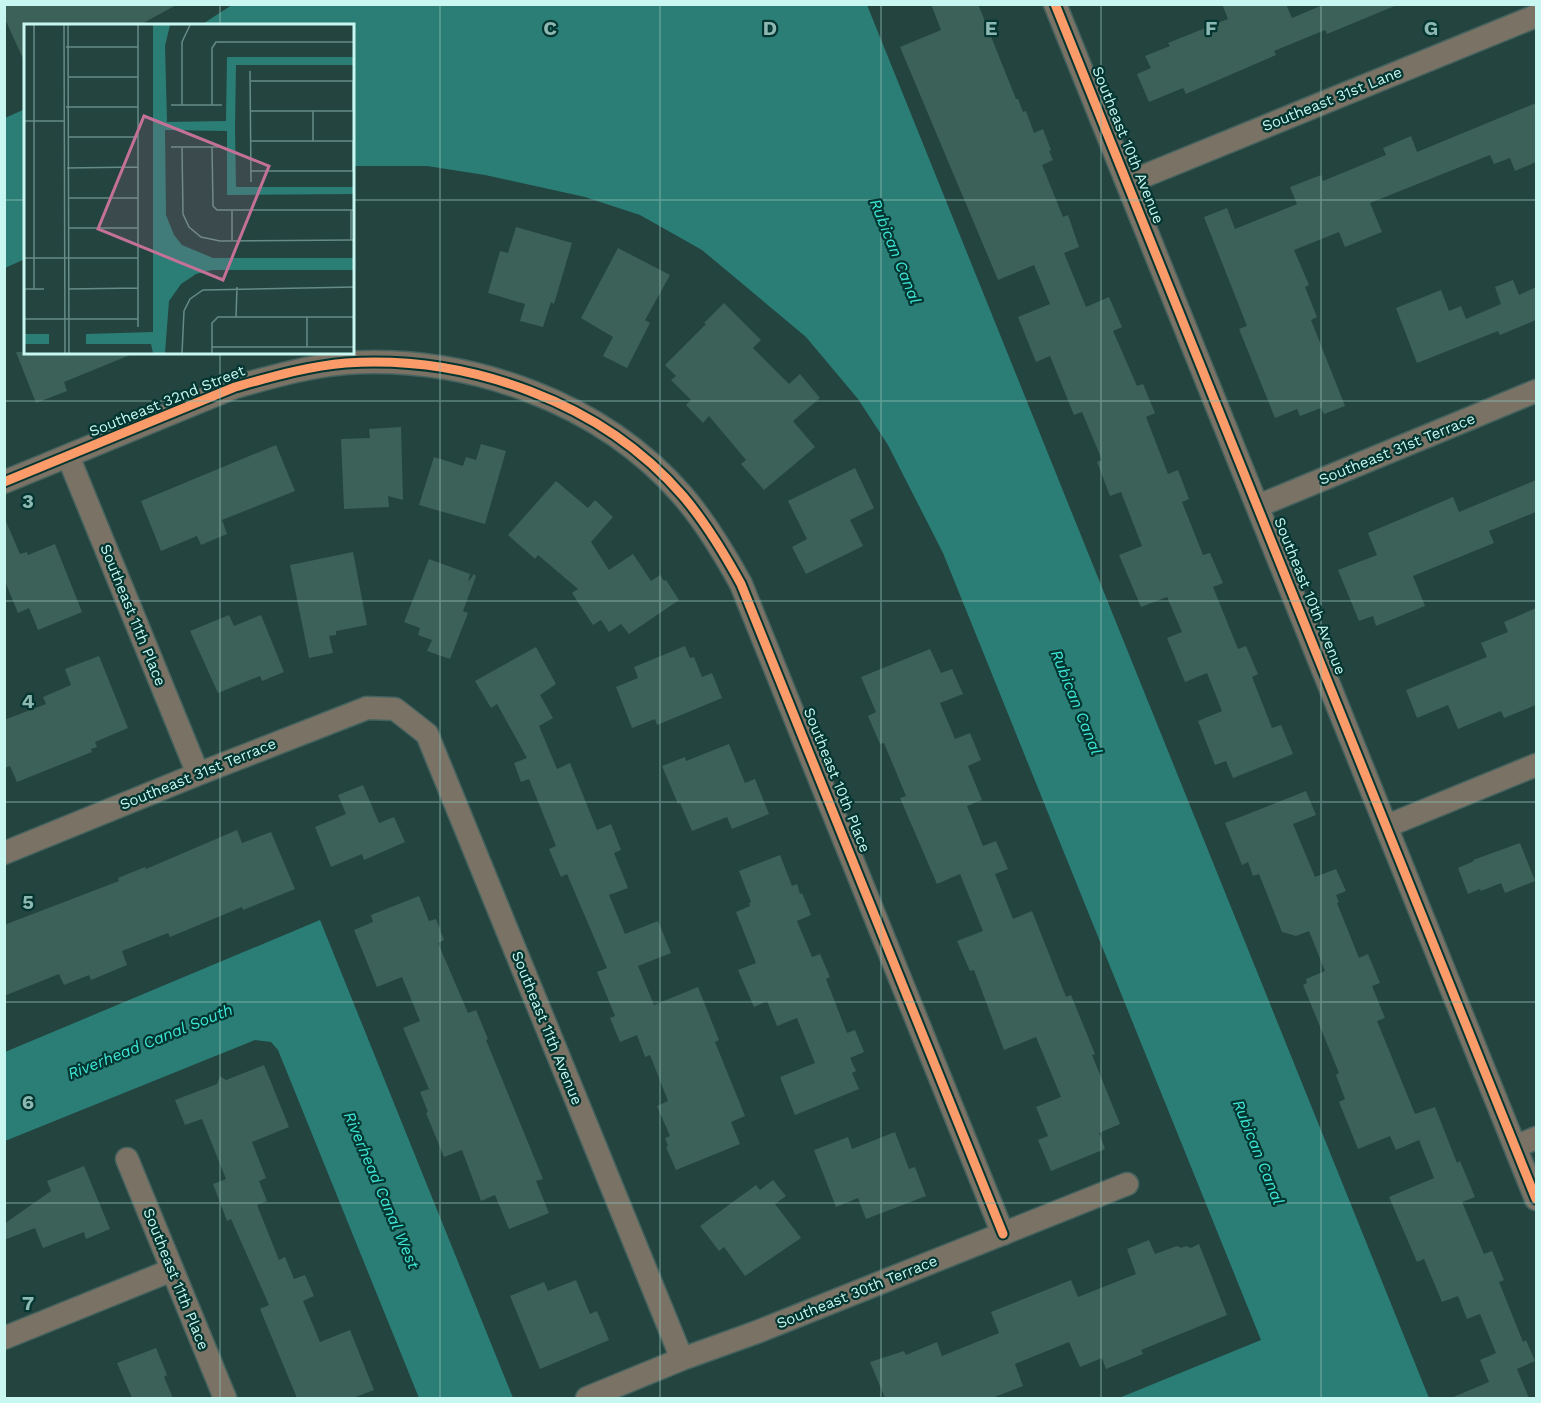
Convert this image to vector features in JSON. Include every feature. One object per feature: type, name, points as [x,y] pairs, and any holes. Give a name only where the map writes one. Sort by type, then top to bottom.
[{"type":"street","name":"Southeast 10th Avenue","points":[[1055,4],[1536,1199]]},
{"type":"street","name":"Southeast 31st Lane","points":[[1127,183],[1536,16]]},
{"type":"street","name":"Southeast 32nd Street","points":[[4,482],[235,387],[290,373],[345,363],[414,364],[482,375],[555,402]]},
{"type":"street","name":"Southeast 31st Terrace","points":[[1258,506],[1536,391]]},
{"type":"street","name":"Southeast 10th Place","points":[[555,402],[611,433],[660,473],[683,495],[724,552],[750,606],[1003,1234]]},
{"type":"street","name":"Southeast 11th Place","points":[[69,456],[198,774]]},
{"type":"street","name":"Southeast 31st Terrace","points":[[4,853],[367,708],[395,709]]},
{"type":"street","name":"Southeast 11th Avenue","points":[[395,709],[427,734],[682,1359]]},
{"type":"street","points":[[1387,826],[1536,765]]},
{"type":"street","points":[[1515,1147],[1536,1138]]},
{"type":"street","name":"Southeast 11th Place","points":[[127,1159],[225,1398]]},
{"type":"street","name":"Southeast 30th Terrace","points":[[587,1398],[1127,1184]]},
{"type":"street","points":[[4,1338],[172,1270]]},
{"type":"water","name":"Rubican Canal","points":[[232,5],[867,5],[1429,1398],[1119,1398],[1261,1340],[943,553],[888,445],[858,399],[806,337],[702,250],[640,215],[585,197],[485,175],[427,166],[354,166],[354,24],[203,24]]},
{"type":"water","points":[[24,109],[24,259],[5,268],[5,118]]},
{"type":"water","points":[[320,920],[513,1398],[419,1398],[278,1050],[271,1042],[255,1040],[5,1141],[5,1052]]},
{"type":"building","points":[[4,4],[178,4],[142,24],[24,24],[24,61],[4,17]]},
{"type":"building","points":[[931,4],[978,4],[1016,99],[1023,112],[1026,111],[1034,133],[1043,129],[1053,160],[1042,165],[1063,217],[1068,215],[1079,247],[1064,253],[1086,307],[1109,297],[1122,327],[1113,331],[1137,386],[1143,384],[1155,413],[1146,417],[1168,474],[1178,470],[1189,499],[1182,502],[1203,555],[1210,553],[1223,583],[1213,587],[1238,649],[1246,646],[1258,674],[1252,677],[1272,728],[1281,725],[1293,754],[1233,778],[1226,761],[1215,765],[1198,721],[1222,711],[1207,673],[1185,682],[1167,638],[1182,632],[1167,597],[1141,607],[1119,555],[1142,546],[1121,492],[1110,496],[1097,462],[1102,460],[1082,412],[1074,415],[1050,356],[1036,362],[1018,317],[1050,304],[1034,265],[998,280],[900,47],[941,30]]},
{"type":"building","points":[[1222,4],[1286,4],[1292,18],[1325,4],[1397,5],[1327,34],[1325,30],[1274,51],[1276,55],[1186,94],[1183,88],[1149,102],[1137,74],[1151,68],[1145,56],[1170,46],[1168,43],[1228,19]]},
{"type":"building","points":[[1536,103],[1536,162],[1515,171],[1510,158],[1494,164],[1490,155],[1370,203],[1382,232],[1345,247],[1339,232],[1294,250],[1309,285],[1305,287],[1317,317],[1311,320],[1345,406],[1324,414],[1321,408],[1300,416],[1297,409],[1275,418],[1239,329],[1247,326],[1204,217],[1227,208],[1235,229],[1297,204],[1290,187],[1321,175],[1323,181],[1386,155],[1383,148],[1411,136],[1417,152]]},
{"type":"building","points":[[516,227],[572,243],[554,304],[551,302],[543,327],[520,321],[525,304],[488,293],[500,251],[508,253]]},
{"type":"building","points":[[618,248],[670,275],[645,320],[650,323],[627,368],[603,356],[613,337],[581,318]]},
{"type":"building","points":[[1513,280],[1519,295],[1536,287],[1536,320],[1500,335],[1498,331],[1417,363],[1396,308],[1441,290],[1449,311],[1461,306],[1466,319],[1501,304],[1495,287]]},
{"type":"building","points":[[724,303],[761,340],[753,348],[789,384],[800,374],[820,398],[793,421],[815,447],[764,490],[741,464],[746,460],[709,416],[703,423],[686,405],[691,400],[671,380],[676,376],[665,365]]},
{"type":"building","points":[[16,352],[24,352],[24,354],[133,354],[64,382],[67,391],[36,403]]},
{"type":"building","points":[[401,427],[403,500],[388,496],[389,507],[344,509],[341,439],[370,438],[369,429]]},
{"type":"building","points":[[481,444],[506,451],[485,524],[419,505],[434,457],[463,466],[466,457],[476,460]]},
{"type":"building","points":[[276,445],[295,491],[222,520],[227,534],[201,545],[197,536],[161,551],[141,501]]},
{"type":"building","points":[[855,468],[874,508],[850,520],[863,546],[806,574],[792,547],[807,539],[788,501]]},
{"type":"building","points":[[1536,480],[1536,512],[1489,531],[1494,543],[1413,576],[1425,606],[1376,626],[1373,616],[1359,621],[1338,570],[1377,555],[1368,533],[1453,497],[1459,512]]},
{"type":"building","points":[[556,481],[588,508],[595,500],[613,517],[591,542],[609,570],[633,554],[651,581],[660,575],[679,600],[629,634],[621,624],[609,632],[601,620],[593,625],[572,593],[578,589],[538,555],[535,559],[508,535]]},
{"type":"building","points":[[4,517],[20,554],[27,552],[28,555],[55,544],[82,612],[38,630],[29,608],[18,613],[4,579]]},
{"type":"building","points":[[353,552],[367,625],[336,631],[336,635],[329,636],[333,653],[309,658],[290,565]]},
{"type":"building","points":[[429,559],[470,574],[468,582],[474,574],[476,576],[463,611],[468,613],[450,659],[427,651],[432,640],[418,635],[420,628],[404,622]]},
{"type":"building","points":[[1536,608],[1536,705],[1504,718],[1501,711],[1458,729],[1448,705],[1417,718],[1406,690],[1487,657],[1481,643],[1508,632],[1504,622]]},
{"type":"building","points":[[229,615],[234,626],[261,615],[284,672],[262,681],[260,676],[218,693],[190,631]]},
{"type":"building","points":[[685,646],[690,658],[694,657],[702,677],[712,673],[722,698],[657,725],[655,719],[632,728],[616,687],[638,678],[634,667]]},
{"type":"building","points":[[536,647],[556,684],[540,695],[553,718],[539,726],[557,769],[570,763],[597,830],[611,824],[621,850],[614,853],[628,888],[609,895],[625,934],[658,921],[671,953],[638,966],[654,1005],[698,987],[719,1040],[715,1042],[745,1116],[731,1122],[740,1144],[676,1170],[666,1147],[668,1146],[665,1138],[670,1136],[657,1106],[668,1101],[650,1055],[645,1057],[637,1035],[620,1042],[610,1018],[615,1016],[597,972],[607,968],[567,874],[561,877],[549,849],[556,846],[529,779],[521,782],[514,763],[527,758],[497,704],[491,708],[475,681]]},
{"type":"building","points":[[930,649],[941,673],[952,669],[963,694],[940,703],[955,739],[970,733],[981,760],[968,766],[982,800],[967,806],[983,846],[996,841],[1008,869],[995,874],[1013,919],[1032,911],[1066,997],[1071,995],[1120,1124],[1099,1133],[1105,1149],[1051,1171],[1038,1140],[1048,1136],[1036,1107],[1061,1097],[1036,1037],[1004,1050],[974,970],[970,971],[957,941],[983,931],[960,874],[937,884],[900,798],[906,796],[884,743],[880,744],[868,716],[876,712],[861,677]]},
{"type":"building","points":[[99,656],[128,728],[95,742],[97,747],[91,749],[92,752],[17,782],[10,766],[4,768],[4,720],[46,704],[43,697],[71,685],[65,669]]},
{"type":"building","points":[[729,744],[745,783],[755,779],[769,814],[732,829],[727,817],[692,831],[662,766],[685,757],[686,761]]},
{"type":"building","points":[[363,785],[379,823],[394,817],[405,842],[364,860],[362,854],[331,867],[315,827],[346,814],[338,795]]},
{"type":"building","points":[[1306,791],[1316,815],[1293,824],[1315,877],[1336,869],[1346,891],[1336,895],[1339,902],[1337,903],[1359,958],[1368,954],[1380,983],[1372,986],[1385,1018],[1377,1021],[1415,1114],[1435,1107],[1457,1163],[1460,1161],[1475,1197],[1462,1202],[1484,1254],[1492,1251],[1504,1280],[1499,1282],[1523,1342],[1526,1340],[1535,1361],[1517,1369],[1529,1398],[1451,1398],[1489,1382],[1480,1360],[1496,1353],[1480,1314],[1467,1319],[1458,1296],[1442,1302],[1424,1259],[1417,1262],[1389,1197],[1434,1178],[1419,1140],[1396,1150],[1390,1136],[1358,1149],[1339,1102],[1345,1099],[1336,1075],[1339,1073],[1303,985],[1307,983],[1306,979],[1325,971],[1309,931],[1296,936],[1282,932],[1259,874],[1253,876],[1248,862],[1242,865],[1225,823]]},
{"type":"building","points":[[237,830],[242,843],[271,832],[295,889],[243,910],[242,907],[170,937],[168,933],[122,951],[127,965],[91,980],[89,975],[64,985],[59,974],[4,996],[4,925],[119,881],[118,878],[145,867],[146,869]]},
{"type":"building","points":[[1520,843],[1535,881],[1505,893],[1501,883],[1468,894],[1458,868],[1473,860]]},
{"type":"building","points":[[780,855],[792,886],[797,884],[811,915],[797,921],[812,957],[820,954],[830,977],[826,979],[847,1033],[855,1030],[864,1052],[850,1058],[856,1071],[852,1073],[859,1089],[795,1115],[780,1077],[815,1063],[797,1018],[777,1026],[767,1001],[754,1007],[738,970],[756,963],[736,912],[750,906],[751,902],[739,871]]},
{"type":"building","points":[[419,896],[429,921],[436,919],[444,940],[438,943],[468,1013],[476,1010],[543,1179],[536,1181],[549,1213],[509,1229],[495,1195],[481,1201],[462,1150],[444,1157],[420,1092],[429,1089],[403,1028],[420,1021],[402,977],[377,987],[354,930],[373,922],[371,915]]},
{"type":"building","points":[[264,1065],[289,1127],[252,1142],[266,1178],[259,1181],[267,1201],[257,1205],[279,1260],[285,1257],[294,1279],[305,1275],[314,1296],[303,1301],[320,1342],[350,1330],[374,1390],[353,1398],[297,1398],[260,1309],[269,1305],[231,1219],[227,1221],[213,1184],[226,1179],[202,1119],[185,1125],[175,1100],[217,1084],[220,1076],[226,1080]]},
{"type":"building","points":[[895,1132],[909,1169],[915,1167],[926,1196],[866,1219],[858,1198],[836,1207],[814,1150],[848,1137],[852,1149]]},
{"type":"building","points":[[84,1166],[110,1229],[86,1239],[84,1232],[43,1248],[35,1228],[4,1240],[4,1224],[51,1191],[47,1181]]},
{"type":"building","points":[[773,1180],[786,1196],[775,1204],[801,1238],[745,1276],[724,1247],[719,1251],[700,1226],[756,1185],[760,1190]]},
{"type":"building","points":[[1149,1240],[1155,1254],[1177,1246],[1191,1248],[1199,1244],[1227,1315],[1141,1350],[1143,1354],[1106,1369],[1102,1358],[1080,1367],[1069,1342],[1015,1364],[1023,1386],[992,1398],[885,1398],[870,1362],[904,1351],[906,1355],[937,1342],[942,1356],[999,1333],[991,1312],[1071,1280],[1078,1297],[1136,1274],[1127,1249]]},
{"type":"building","points":[[576,1280],[590,1314],[597,1311],[609,1340],[540,1369],[510,1296],[544,1282],[548,1291]]},
{"type":"building","points":[[156,1348],[173,1398],[132,1398],[117,1363]]},
{"type":"cycle path","points":[[1055,4],[1536,1199]]},
{"type":"cycle path","points":[[4,482],[235,387],[332,364],[392,363],[439,367],[485,377],[530,391],[573,410],[613,434],[650,463],[683,496],[714,539],[741,584],[1003,1234]]},
{"type":"water label","name":"Riverhead Canal South","points":[[150,1041]]},
{"type":"water label","name":"Riverhead Canal West","points":[[382,1190]]}]
